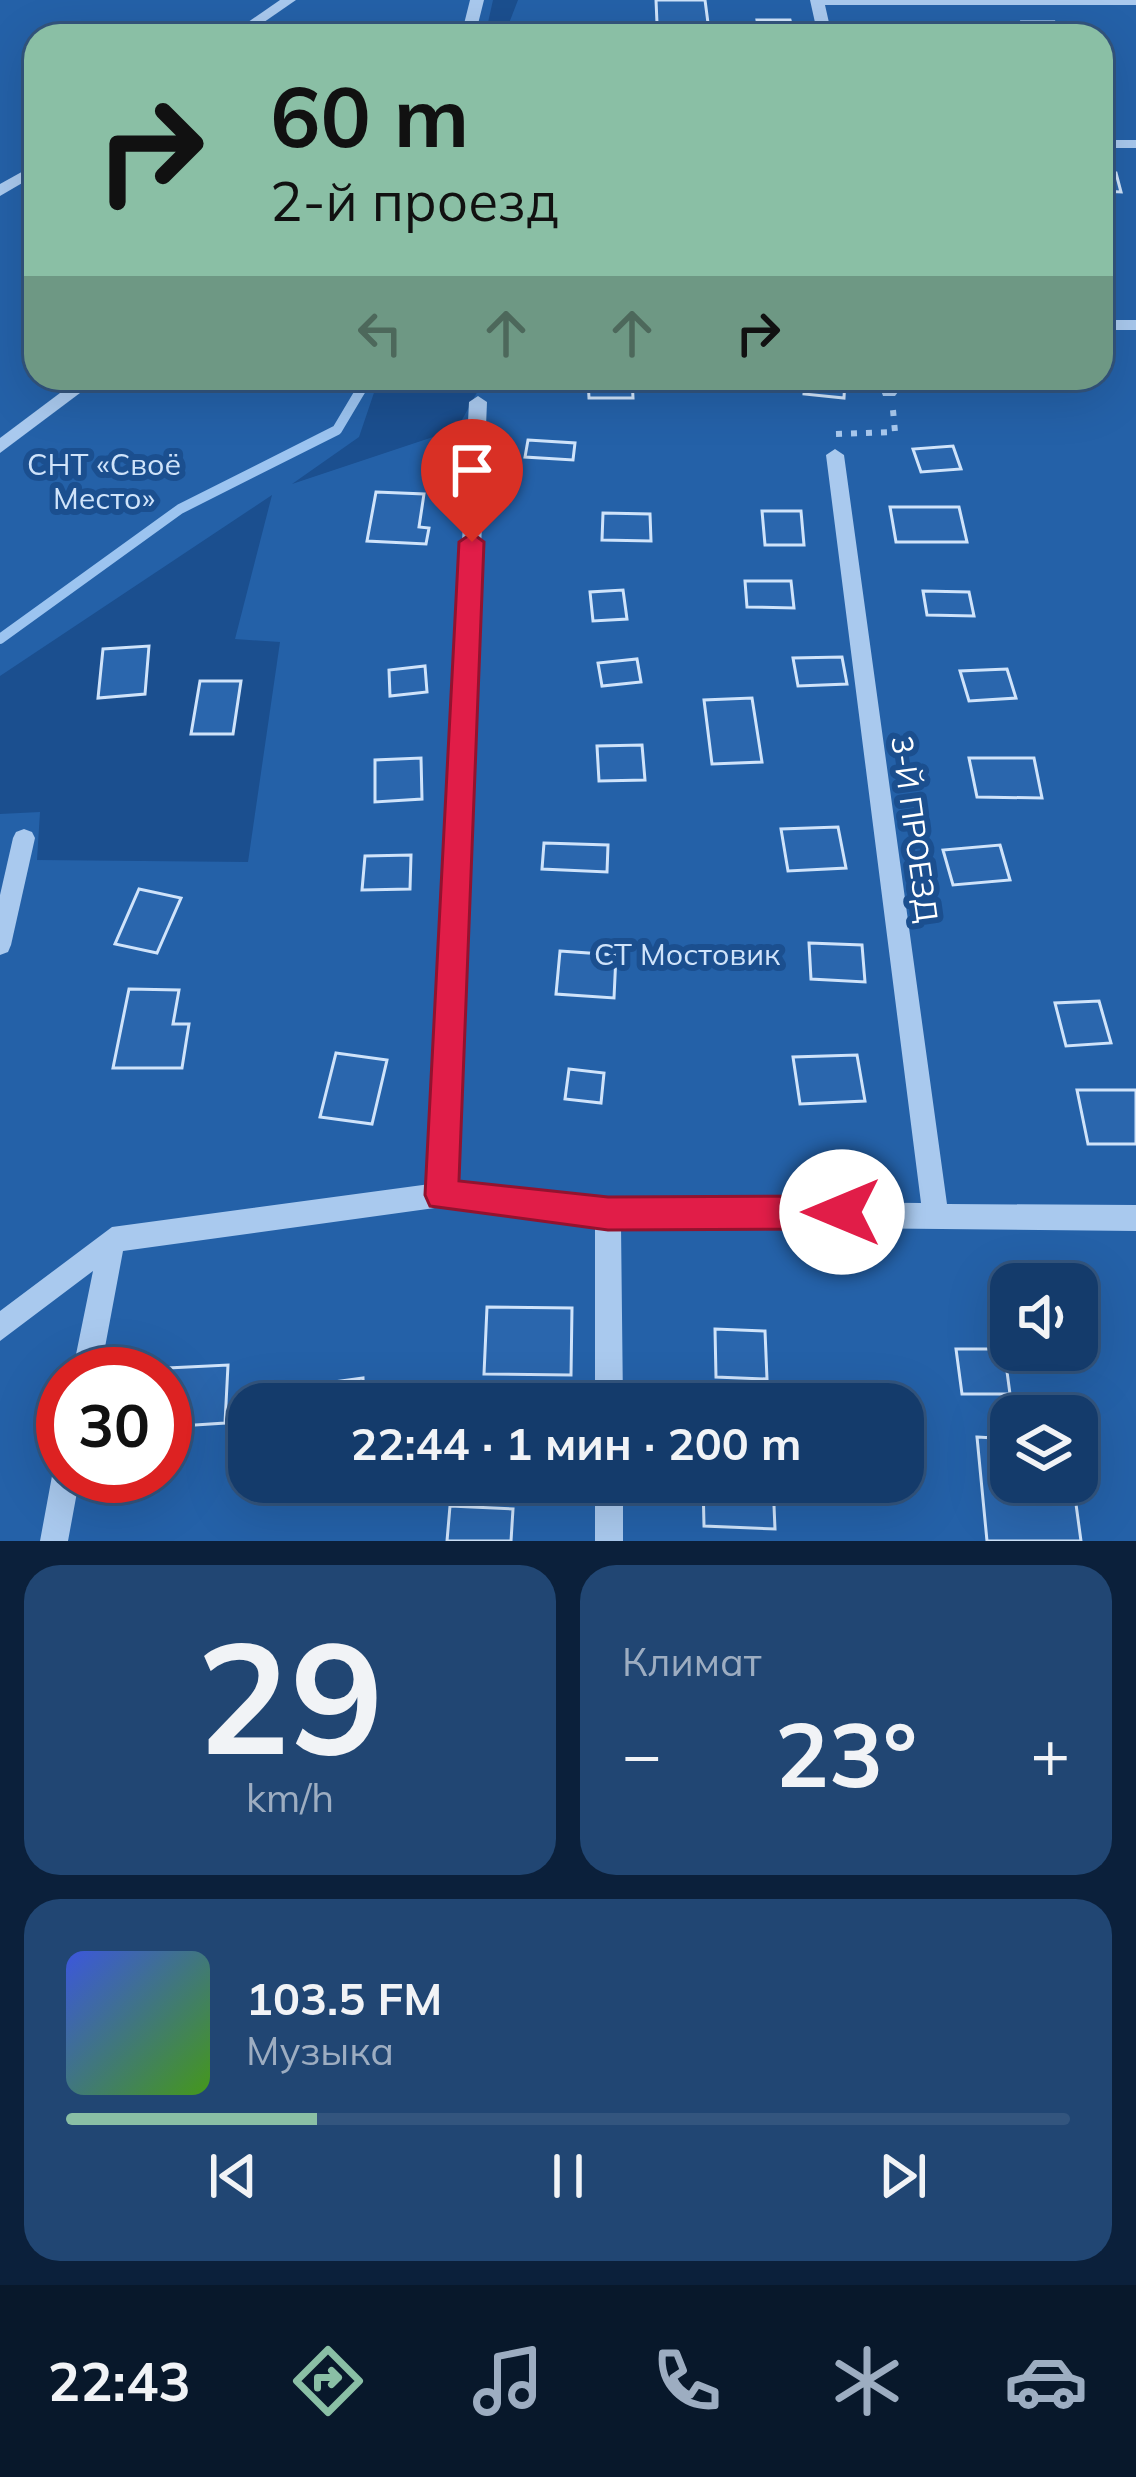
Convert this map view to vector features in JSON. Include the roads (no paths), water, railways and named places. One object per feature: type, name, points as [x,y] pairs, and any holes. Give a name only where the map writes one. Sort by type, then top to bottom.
[{"type":"street","points":[[253,24],[289,0]]},
{"type":"street","points":[[817,0],[1136,1]]},
{"type":"street","points":[[0,447],[75,390]]},
{"type":"street","points":[[442,1195],[478,402]]},
{"type":"street","name":"3-Й ПРОЕЗД","points":[[835,455],[935,1212]]},
{"type":"street","points":[[0,944],[24,838]]},
{"type":"street","points":[[0,1328],[112,1240],[442,1195],[608,1214],[935,1212],[1135,1224]]},
{"type":"street","points":[[608,1214],[609,1383]]},
{"type":"street","points":[[91,1347],[112,1240]]},
{"type":"street","points":[[53,1541],[61,1503]]},
{"type":"street","points":[[609,1503],[609,1541]]},
{"type":"waterway","points":[[0,639],[180,509],[337,430],[361,390]]},
{"type":"park label","name":"СНТ «Своё Место»","points":[[104,481]]},
{"type":"park label","name":"СТ Мостовик","points":[[687,954]]}]
